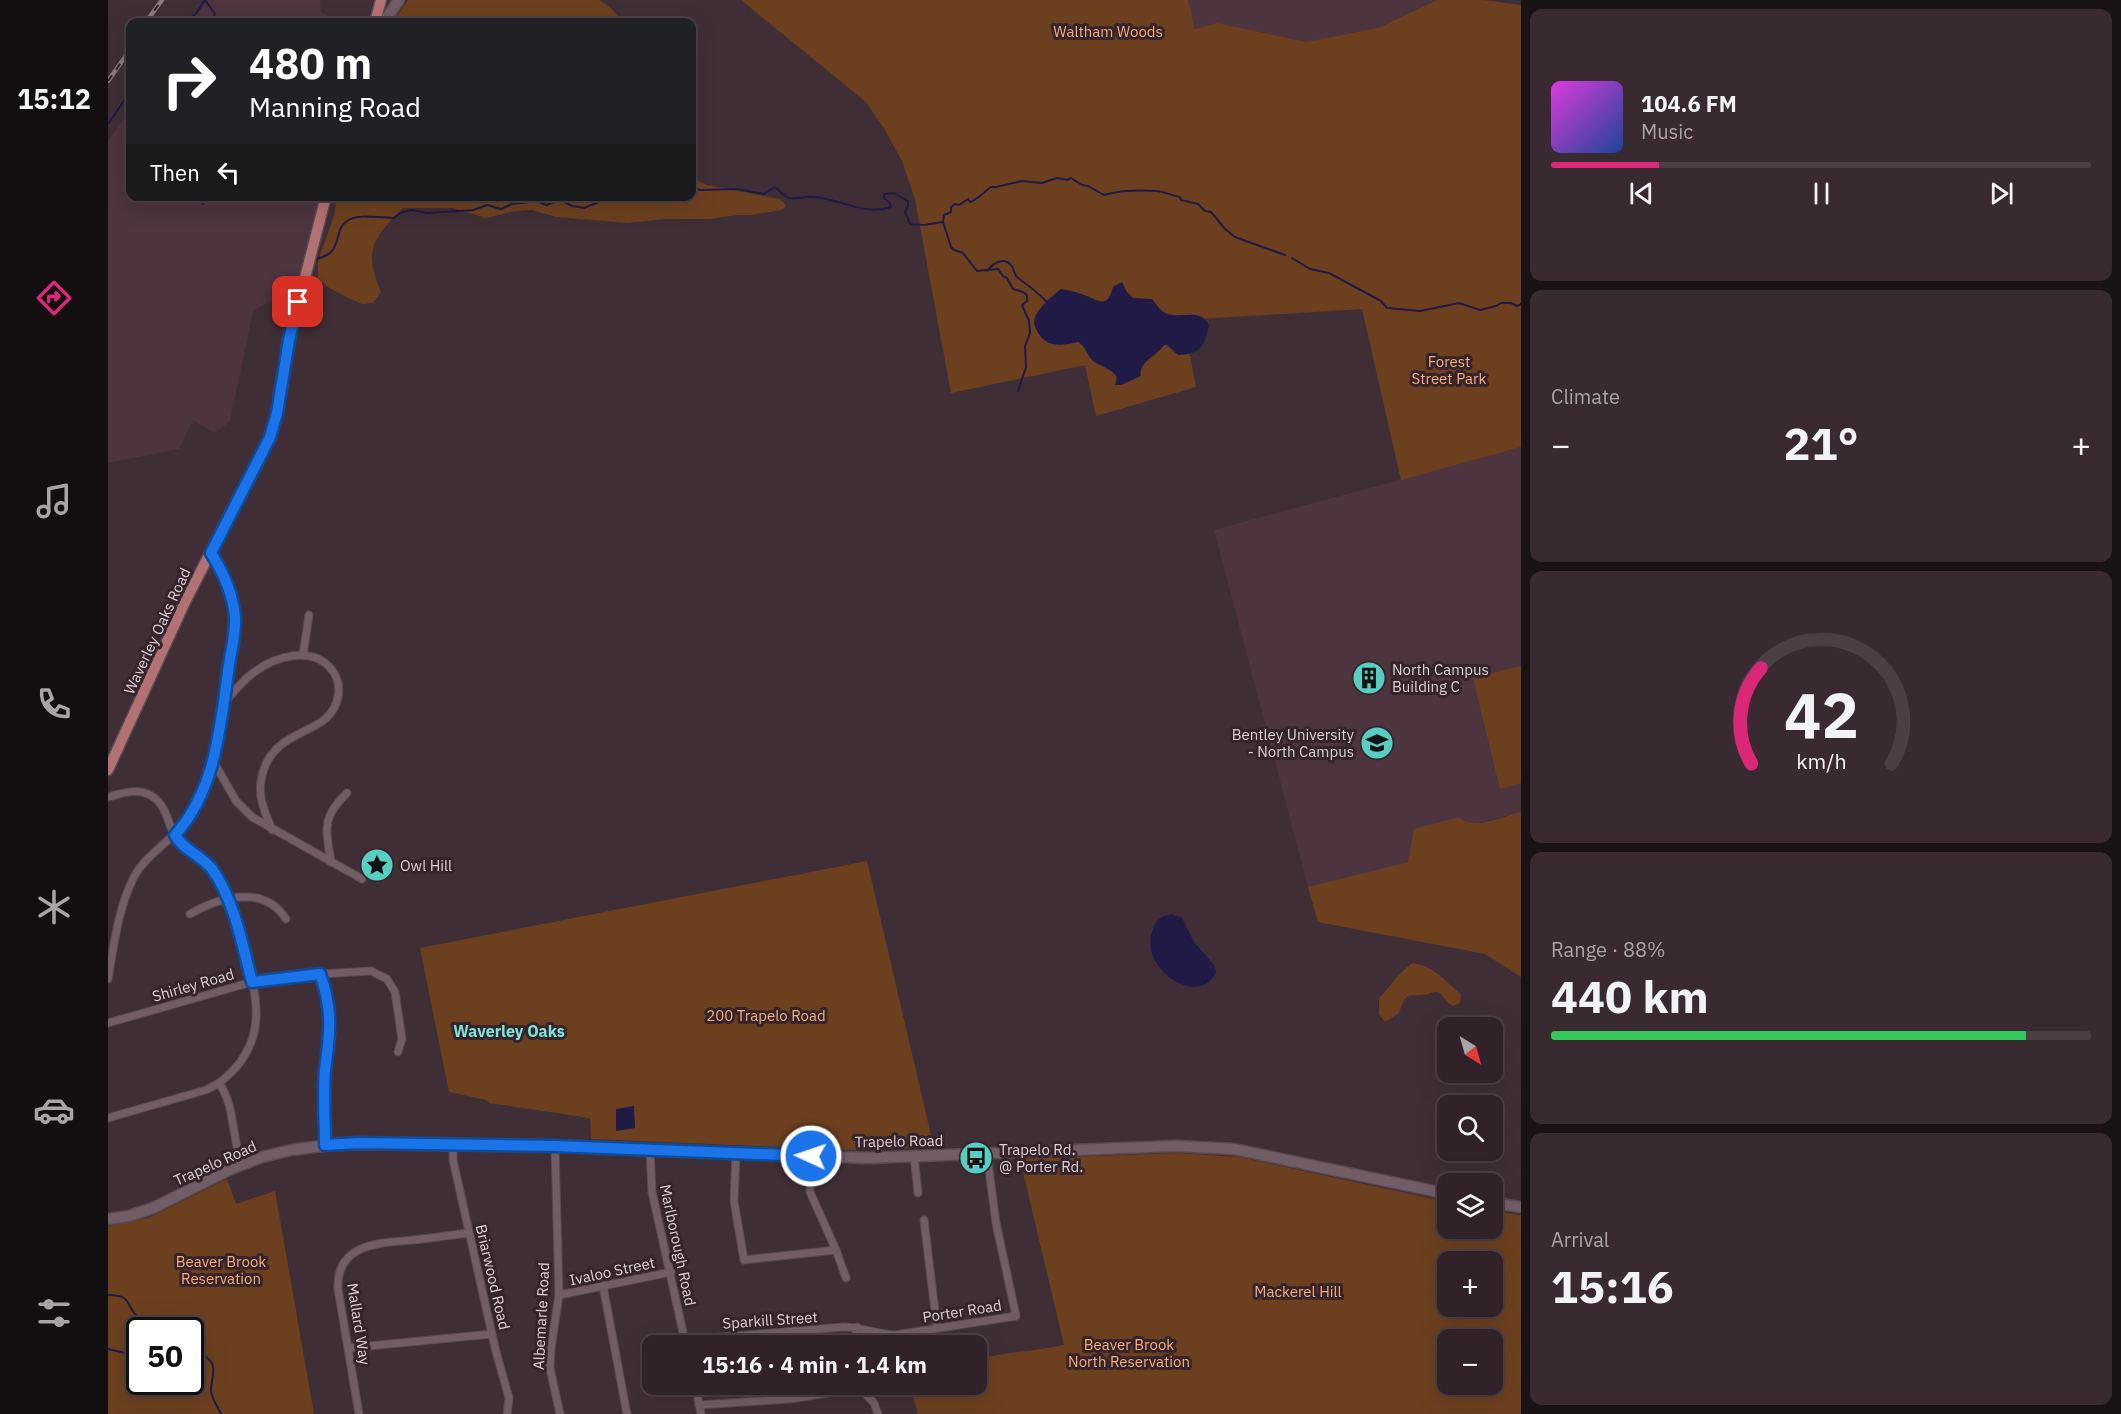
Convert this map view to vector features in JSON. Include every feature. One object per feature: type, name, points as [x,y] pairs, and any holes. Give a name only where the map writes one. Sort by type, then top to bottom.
[{"type":"main road","points":[[376,18],[381,0]]},
{"type":"main road","points":[[387,18],[399,0]]},
{"type":"main road","name":"Waverley Oaks Road","points":[[108,770],[185,602],[273,429],[289,340],[326,201]]},
{"type":"main road","name":"Trapelo Road","points":[[108,1219],[129,1216],[153,1208],[242,1165],[282,1152],[325,1145],[359,1143],[555,1146],[811,1156],[914,1156],[1212,1146],[1437,1192]]},
{"type":"main road","points":[[1503,1205],[1521,1207]]},
{"type":"street","points":[[108,979],[119,922],[135,875],[144,863],[175,835],[194,811],[208,780],[224,703],[235,616],[229,590],[211,553]]},
{"type":"street","points":[[303,655],[309,615]]},
{"type":"street","points":[[224,703],[260,668],[275,661],[303,655],[318,659],[332,670],[338,682],[335,707],[327,718],[282,744],[269,759],[263,774],[261,790],[263,806],[272,830]]},
{"type":"street","points":[[212,759],[228,789],[244,810],[272,830],[362,879]]},
{"type":"street","points":[[108,797],[126,792],[149,795],[160,803],[180,843],[211,868],[228,898],[257,1005],[257,1021],[252,1043],[241,1062],[219,1083],[206,1090],[108,1118]]},
{"type":"street","points":[[331,862],[327,832],[328,818],[335,805],[347,793]]},
{"type":"street","points":[[190,914],[228,898],[251,897],[266,901],[277,908],[286,919]]},
{"type":"street","name":"Shirley Road","points":[[108,1023],[252,982],[371,971],[387,978],[392,984],[397,1000],[402,1039],[398,1052]]},
{"type":"street","points":[[320,974],[329,1008],[330,1029],[325,1071],[325,1145]]},
{"type":"street","points":[[219,1083],[227,1100],[236,1149],[242,1165]]},
{"type":"street","name":"Briarwood Road","points":[[453,1145],[453,1160],[469,1233],[509,1398],[507,1414]]},
{"type":"street","name":"Albemarle Road","points":[[555,1146],[559,1295],[550,1368],[560,1414]]},
{"type":"street","name":"Marlborough Road","points":[[650,1149],[652,1192],[683,1335]]},
{"type":"street","points":[[736,1153],[734,1201],[744,1260],[836,1250]]},
{"type":"street","name":"Porter Road","points":[[856,1327],[878,1334],[895,1335],[1016,1316],[996,1223],[987,1154]]},
{"type":"street","points":[[811,1156],[810,1192],[846,1278]]},
{"type":"street","points":[[914,1156],[918,1193]]},
{"type":"street","points":[[924,1220],[937,1328]]},
{"type":"street","name":"Mallard Way","points":[[359,1414],[338,1279],[344,1262],[356,1251],[372,1245],[469,1233]]},
{"type":"street","name":"Ivaloo Street","points":[[559,1295],[671,1272]]},
{"type":"street","points":[[603,1286],[627,1414]]},
{"type":"street","points":[[855,1335],[856,1327]]},
{"type":"street","name":"Sparkill Street","points":[[770,1335],[856,1327]]},
{"type":"street","points":[[348,1348],[492,1334]]},
{"type":"street","points":[[697,1395],[701,1414]]},
{"type":"street","points":[[699,1406],[781,1400],[809,1395]]},
{"type":"street","points":[[867,1395],[874,1403],[878,1414]]},
{"type":"shaded area","points":[[206,0],[320,0],[321,12],[332,18],[193,18]]},
{"type":"shaded area","points":[[1188,0],[1437,0],[1378,28],[1306,42],[1217,23],[1195,29]]},
{"type":"shaded area","points":[[126,115],[126,201],[319,201],[291,306],[270,301],[253,311],[230,421],[215,433],[193,420],[179,449],[108,463],[108,141]]},
{"type":"shaded area","points":[[1122,282],[1133,298],[1152,299],[1165,313],[1195,315],[1201,317],[1209,325],[1201,348],[1197,351],[1178,355],[1164,345],[1142,367],[1141,376],[1121,385],[1115,385],[1117,377],[1115,374],[1093,361],[1081,344],[1078,342],[1060,345],[1049,343],[1041,337],[1034,321],[1037,313],[1061,289],[1098,301],[1105,301],[1113,287]]},
{"type":"shaded area","name":"Bentley University - North Campus","points":[[1521,447],[1521,812],[1474,824],[1459,817],[1408,862],[1308,887],[1214,530]]},
{"type":"shaded area","points":[[1171,914],[1182,918],[1194,942],[1214,965],[1216,972],[1208,982],[1197,987],[1173,980],[1162,971],[1154,959],[1150,946],[1153,928],[1161,918]]},
{"type":"shaded area","points":[[634,1106],[635,1128],[616,1131],[616,1109]]},
{"type":"green space","points":[[408,0],[599,0],[612,9],[619,18],[396,18]]},
{"type":"green space","points":[[741,0],[1188,0],[1195,29],[1217,23],[1306,42],[1378,28],[1437,0],[1483,0],[1521,5],[1521,447],[1401,480],[1362,309],[1183,320],[1196,387],[1096,416],[1085,365],[951,393],[915,199],[902,161],[866,102]]},
{"type":"green space","points":[[696,180],[707,185],[779,199],[786,205],[781,210],[751,215],[628,223],[556,217],[532,210],[514,211],[486,218],[453,208],[403,208],[384,228],[374,246],[373,265],[381,292],[373,303],[362,304],[326,286],[318,277],[318,261],[334,216],[336,201],[696,201]]},
{"type":"green space","points":[[1521,666],[1521,783],[1500,789],[1473,678]]},
{"type":"green space","points":[[1521,812],[1521,977],[1485,954],[1318,922],[1308,887],[1408,862],[1414,829],[1459,817],[1472,823],[1480,823]]},
{"type":"green space","name":"200 Trapelo Road","points":[[867,861],[934,1148],[855,1150],[591,1139],[590,1118],[490,1103],[486,1100],[449,1092],[420,948]]},
{"type":"green space","points":[[1413,963],[1434,971],[1444,979],[1461,994],[1460,1003],[1453,1006],[1437,992],[1409,995],[1399,1013],[1385,1022],[1379,1014],[1379,998],[1402,971]]},
{"type":"green space","name":"Mackerel Hill","points":[[1179,1153],[1239,1157],[1437,1200],[1437,1239],[1503,1239],[1503,1212],[1521,1215],[1521,1414],[918,1414],[913,1395],[987,1395],[987,1357],[1064,1345],[1020,1159]]},
{"type":"green space","name":"Beaver Brook Reservation","points":[[227,1179],[236,1204],[275,1191],[314,1414],[108,1414],[108,1226],[148,1218]]},
{"type":"waterway","points":[[205,0],[215,14],[214,18]]},
{"type":"waterway","points":[[190,18],[196,14],[205,0]]},
{"type":"waterway","points":[[108,124],[126,98]]},
{"type":"waterway","points":[[696,189],[737,189],[764,194],[775,187],[790,198],[824,198],[871,210],[891,207],[884,198],[884,194],[894,193],[908,201],[905,212],[910,224],[924,225],[943,222],[944,215],[951,212],[951,207],[955,204],[959,205],[968,199],[970,202],[973,201],[991,187],[1022,181],[1042,183],[1057,178],[1067,180],[1071,178],[1104,195],[1143,190],[1159,191],[1180,197],[1181,200],[1198,204],[1205,211],[1211,212],[1235,237],[1285,255]]},
{"type":"waterway","points":[[316,259],[331,252],[343,225],[358,217],[394,218],[400,213],[412,210],[427,213],[473,210],[487,205],[501,209],[512,204],[537,201]]},
{"type":"waterway","points":[[537,201],[546,205],[557,201]]},
{"type":"waterway","points":[[562,201],[584,208],[601,201]]},
{"type":"waterway","points":[[943,222],[951,247],[963,253],[977,271],[998,269],[1013,289],[1027,295],[1027,301],[1022,305],[1029,321],[1030,333],[1025,346],[1026,367],[1018,391]]},
{"type":"waterway","points":[[1292,258],[1310,269],[1329,273],[1381,301],[1387,308],[1420,311],[1459,303],[1480,310],[1501,303],[1511,303],[1517,306],[1521,304]]},
{"type":"waterway","points":[[987,271],[998,262],[1008,262],[1016,276],[1047,302]]},
{"type":"waterway","points":[[108,1295],[124,1298],[139,1317]]},
{"type":"waterway","points":[[108,1349],[126,1352]]},
{"type":"waterway","points":[[204,1357],[212,1364],[211,1393],[221,1414]]},
{"type":"railway","points":[[149,18],[162,0]]},
{"type":"railway","points":[[108,81],[126,56]]},
{"type":"place","name":"North Campus Building C","points":[[1369,678]]},
{"type":"place","name":"Bentley University - North Campus","points":[[1377,743]]},
{"type":"place","name":"Owl Hill","points":[[377,865]]},
{"type":"place","name":"Trapelo Rd. @ Porter Rd.","points":[[976,1158]]},
{"type":"district","name":"Waverley Oaks","points":[[509,1031]]},
{"type":"route","points":[[298,302],[283,370],[277,413],[268,443],[211,553],[229,590],[235,616],[234,635],[221,720],[208,780],[194,811],[175,835],[180,843],[211,868],[221,884],[228,898],[252,982],[320,974],[326,990],[330,1029],[325,1071],[325,1145],[359,1143],[555,1146],[811,1156]]},
{"type":"park label","name":"Waltham Woods","points":[[1108,31]]},
{"type":"park label","name":"Forest Street Park","points":[[1449,370]]},
{"type":"park label","name":"Beaver Brook North Reservation","points":[[1129,1352]]}]
